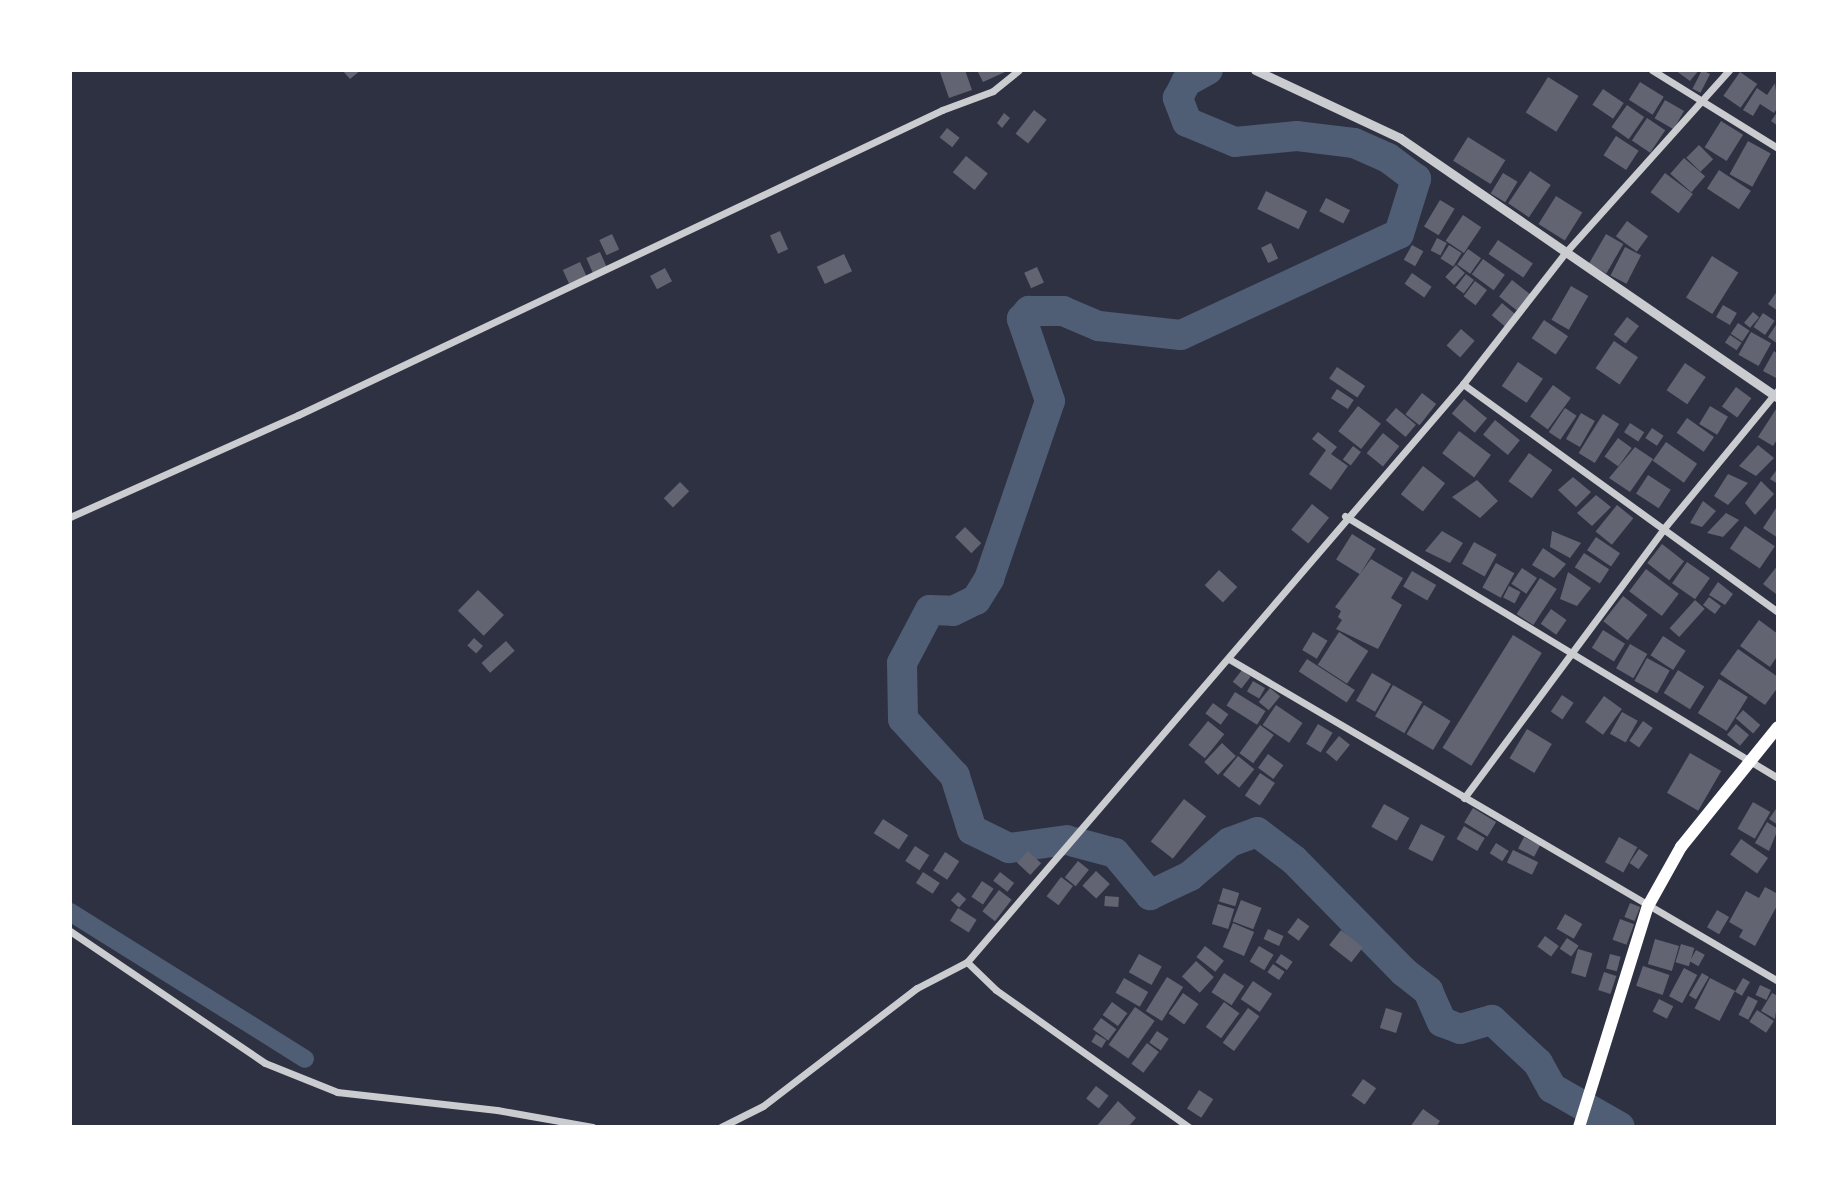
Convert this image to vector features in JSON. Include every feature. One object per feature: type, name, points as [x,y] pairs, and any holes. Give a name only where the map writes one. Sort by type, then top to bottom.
[{"type":"main road","points":[[1580,1127],[1648,906],[1681,847],[1778,727]]},
{"type":"street","points":[[70,517],[298,415],[942,110],[993,91],[1019,70]]},
{"type":"street","points":[[1255,70],[1401,138],[1565,253],[1776,394],[1665,527],[1464,797]]},
{"type":"street","points":[[1652,70],[1778,148]]},
{"type":"street","points":[[721,1127],[774,1098],[917,988],[967,962],[1229,659],[1345,516],[1462,384],[1565,253],[1729,70]]},
{"type":"street","points":[[1462,384],[1665,527],[1778,612]]},
{"type":"street","points":[[1345,516],[1778,778]]},
{"type":"street","points":[[1229,659],[1778,981]]},
{"type":"street","points":[[70,931],[265,1063],[337,1092],[497,1110],[593,1127]]},
{"type":"street","points":[[967,962],[996,990],[1189,1127]]},
{"type":"building","points":[[342,70],[361,70],[350,79]]},
{"type":"building","points":[[965,70],[972,90],[949,98],[940,72]]},
{"type":"building","points":[[977,70],[1004,70],[1005,72],[983,82]]},
{"type":"building","points":[[1675,70],[1699,70],[1690,81]]},
{"type":"building","points":[[1702,70],[1710,74],[1700,93],[1692,89]]},
{"type":"building","points":[[1740,72],[1757,84],[1741,108],[1723,96]]},
{"type":"building","points":[[1548,77],[1579,96],[1556,132],[1526,113]]},
{"type":"building","points":[[1640,82],[1664,97],[1653,115],[1629,100]]},
{"type":"building","points":[[1775,83],[1778,107],[1774,113],[1760,104],[1753,116],[1743,110],[1757,88],[1767,95]]},
{"type":"building","points":[[1603,89],[1624,103],[1613,119],[1592,105]]},
{"type":"building","points":[[1665,100],[1684,111],[1674,129],[1654,118]]},
{"type":"building","points":[[1627,105],[1644,117],[1629,139],[1612,127]]},
{"type":"building","points":[[1034,110],[1047,120],[1028,143],[1016,134]]},
{"type":"building","points":[[1778,111],[1778,126],[1771,121]]},
{"type":"building","points":[[1004,113],[1010,118],[1002,128],[997,123]]},
{"type":"building","points":[[1647,118],[1665,130],[1650,153],[1632,140]]},
{"type":"building","points":[[1721,121],[1743,135],[1727,161],[1705,147]]},
{"type":"building","points":[[947,128],[960,138],[952,147],[940,137]]},
{"type":"building","points":[[1616,136],[1639,151],[1626,170],[1603,155]]},
{"type":"building","points":[[1468,137],[1505,160],[1490,184],[1453,161]]},
{"type":"building","points":[[1748,141],[1771,154],[1752,187],[1730,174]]},
{"type":"building","points":[[1699,145],[1713,159],[1700,172],[1686,158]]},
{"type":"building","points":[[966,156],[988,174],[975,190],[953,172]]},
{"type":"building","points":[[1684,158],[1705,176],[1691,192],[1670,174]]},
{"type":"building","points":[[1719,170],[1751,191],[1739,209],[1707,188]]},
{"type":"building","points":[[1530,171],[1551,185],[1529,217],[1508,203]]},
{"type":"building","points":[[1503,173],[1518,182],[1505,202],[1491,194]]},
{"type":"building","points":[[1665,173],[1693,194],[1679,213],[1651,192]]},
{"type":"building","points":[[1266,191],[1307,211],[1299,229],[1257,209]]},
{"type":"building","points":[[1556,196],[1582,212],[1565,240],[1539,224]]},
{"type":"building","points":[[1326,198],[1350,210],[1343,224],[1319,211]]},
{"type":"building","points":[[1440,200],[1455,209],[1439,235],[1424,227]]},
{"type":"building","points":[[1463,215],[1481,227],[1464,253],[1446,241]]},
{"type":"building","points":[[1627,221],[1648,236],[1637,252],[1616,236]]},
{"type":"building","points":[[780,231],[788,249],[778,254],[770,235]]},
{"type":"building","points":[[612,234],[619,249],[606,255],[599,240]]},
{"type":"building","points":[[1606,234],[1623,244],[1606,273],[1589,263]]},
{"type":"building","points":[[1437,238],[1447,243],[1440,255],[1431,250]]},
{"type":"building","points":[[1498,240],[1533,263],[1523,278],[1488,254]]},
{"type":"building","points":[[1271,243],[1278,258],[1268,263],[1261,248]]},
{"type":"building","points":[[1412,245],[1423,251],[1415,266],[1404,260]]},
{"type":"building","points":[[1449,245],[1462,253],[1453,267],[1441,259]]},
{"type":"building","points":[[1625,247],[1641,255],[1627,284],[1610,276]]},
{"type":"building","points":[[1468,249],[1481,258],[1470,274],[1457,265]]},
{"type":"building","points":[[600,252],[607,268],[593,274],[586,258]]},
{"type":"building","points":[[844,254],[852,271],[825,284],[817,267]]},
{"type":"building","points":[[1712,256],[1738,272],[1712,314],[1686,298]]},
{"type":"building","points":[[1483,259],[1505,275],[1494,290],[1472,274]]},
{"type":"building","points":[[580,262],[587,277],[570,285],[563,270]]},
{"type":"building","points":[[1456,265],[1465,273],[1454,285],[1445,277]]},
{"type":"building","points":[[1037,267],[1044,283],[1031,288],[1024,273]]},
{"type":"building","points":[[665,268],[672,281],[657,289],[650,276]]},
{"type":"building","points":[[1412,273],[1432,287],[1424,297],[1405,284]]},
{"type":"building","points":[[1466,274],[1474,280],[1464,294],[1456,288]]},
{"type":"building","points":[[1512,280],[1531,295],[1518,311],[1499,297]]},
{"type":"building","points":[[1475,281],[1487,290],[1476,305],[1464,296]]},
{"type":"building","points":[[1571,286],[1588,296],[1569,330],[1552,320]]},
{"type":"building","points":[[1778,290],[1778,311],[1768,304]]},
{"type":"building","points":[[1502,303],[1515,314],[1505,326],[1492,315]]},
{"type":"building","points":[[1723,305],[1737,313],[1730,325],[1716,317]]},
{"type":"building","points":[[1753,312],[1759,317],[1750,328],[1744,323]]},
{"type":"building","points":[[1763,313],[1775,321],[1765,335],[1753,327]]},
{"type":"building","points":[[1627,317],[1639,326],[1626,344],[1614,335]]},
{"type":"building","points":[[1544,320],[1568,336],[1556,354],[1532,338]]},
{"type":"building","points":[[1778,322],[1778,344],[1768,337]]},
{"type":"building","points":[[1738,323],[1750,331],[1742,342],[1731,334]]},
{"type":"building","points":[[1461,329],[1475,341],[1460,357],[1447,346]]},
{"type":"building","points":[[1751,332],[1771,343],[1759,366],[1738,355]]},
{"type":"building","points":[[1730,335],[1742,343],[1737,350],[1725,342]]},
{"type":"building","points":[[1614,341],[1638,357],[1620,385],[1596,368]]},
{"type":"building","points":[[1774,351],[1778,354],[1776,378],[1763,371]]},
{"type":"building","points":[[1518,362],[1543,379],[1527,403],[1502,386]]},
{"type":"building","points":[[1685,363],[1706,377],[1687,404],[1667,390]]},
{"type":"building","points":[[1337,367],[1365,386],[1357,398],[1329,379]]},
{"type":"building","points":[[1553,385],[1571,398],[1548,429],[1530,417]]},
{"type":"building","points":[[1736,387],[1751,398],[1737,418],[1722,406]]},
{"type":"building","points":[[1337,389],[1354,400],[1348,409],[1331,398]]},
{"type":"building","points":[[1422,393],[1436,404],[1420,425],[1405,414]]},
{"type":"building","points":[[1464,399],[1487,418],[1475,433],[1452,414]]},
{"type":"building","points":[[1358,406],[1381,424],[1361,449],[1338,431]]},
{"type":"building","points":[[1710,406],[1728,417],[1717,435],[1699,424]]},
{"type":"building","points":[[1778,406],[1778,438],[1773,446],[1758,437]]},
{"type":"building","points":[[1396,408],[1416,425],[1406,437],[1386,420]]},
{"type":"building","points":[[1565,408],[1577,416],[1560,440],[1549,432]]},
{"type":"building","points":[[1581,413],[1595,421],[1580,447],[1566,439]]},
{"type":"building","points":[[1603,414],[1619,424],[1595,463],[1579,453]]},
{"type":"building","points":[[1687,418],[1714,437],[1704,452],[1677,433]]},
{"type":"building","points":[[1495,420],[1520,440],[1508,455],[1483,435]]},
{"type":"building","points":[[1630,423],[1644,432],[1638,441],[1624,432]]},
{"type":"building","points":[[1652,428],[1664,436],[1657,446],[1645,438]]},
{"type":"building","points":[[1459,431],[1491,455],[1474,477],[1442,453]]},
{"type":"building","points":[[1318,432],[1337,447],[1331,454],[1348,466],[1331,490],[1309,474],[1326,450],[1312,439]]},
{"type":"building","points":[[1383,433],[1399,446],[1383,466],[1367,453]]},
{"type":"building","points":[[1618,438],[1632,448],[1618,467],[1604,457]]},
{"type":"building","points":[[1666,442],[1697,464],[1684,483],[1653,461]]},
{"type":"building","points":[[1758,445],[1774,458],[1756,476],[1739,466]]},
{"type":"building","points":[[1353,446],[1361,452],[1351,466],[1343,460]]},
{"type":"building","points":[[1635,447],[1653,459],[1630,492],[1609,478]]},
{"type":"building","points":[[1529,453],[1552,470],[1532,498],[1508,481]]},
{"type":"building","points":[[1423,466],[1445,483],[1423,512],[1401,494]]},
{"type":"building","points":[[1778,468],[1778,484],[1770,479]]},
{"type":"building","points":[[1728,474],[1748,483],[1728,505],[1714,496]]},
{"type":"building","points":[[1648,475],[1671,490],[1659,508],[1636,493]]},
{"type":"building","points":[[1573,477],[1591,492],[1576,507],[1558,490]]},
{"type":"building","points":[[1477,480],[1498,501],[1480,518],[1452,497]]},
{"type":"building","points":[[1761,481],[1774,494],[1755,515],[1745,503]]},
{"type":"building","points":[[680,482],[689,491],[673,507],[664,498]]},
{"type":"building","points":[[1596,495],[1611,507],[1592,526],[1577,513]]},
{"type":"building","points":[[1703,501],[1716,511],[1702,527],[1690,523]]},
{"type":"building","points":[[1312,504],[1329,518],[1308,543],[1291,530]]},
{"type":"building","points":[[1617,505],[1633,518],[1612,545],[1596,531]]},
{"type":"building","points":[[1778,505],[1778,538],[1763,528]]},
{"type":"building","points":[[1726,513],[1739,520],[1723,537],[1707,533]]},
{"type":"building","points":[[1745,526],[1775,546],[1760,569],[1730,548]]},
{"type":"building","points":[[965,527],[981,543],[971,553],[955,537]]},
{"type":"building","points":[[1442,531],[1463,543],[1450,563],[1425,551]]},
{"type":"building","points":[[1552,531],[1581,543],[1570,558],[1550,547]]},
{"type":"building","points":[[1352,534],[1376,549],[1360,574],[1336,559]]},
{"type":"building","points":[[1596,537],[1620,553],[1611,566],[1587,550]]},
{"type":"building","points":[[1474,542],[1497,555],[1485,576],[1462,564]]},
{"type":"building","points":[[1662,544],[1684,561],[1669,580],[1647,563]]},
{"type":"building","points":[[1543,548],[1566,564],[1554,578],[1532,565]]},
{"type":"building","points":[[1584,553],[1609,569],[1600,584],[1575,567]]},
{"type":"building","points":[[1371,559],[1403,578],[1391,598],[1402,605],[1378,649],[1336,629],[1342,620],[1338,617],[1341,611],[1335,607]]},
{"type":"building","points":[[1687,562],[1710,578],[1695,599],[1672,583]]},
{"type":"building","points":[[1496,563],[1514,573],[1501,598],[1482,587]]},
{"type":"building","points":[[1778,565],[1778,591],[1776,594],[1763,584]]},
{"type":"building","points":[[1522,568],[1537,578],[1526,594],[1511,584]]},
{"type":"building","points":[[1646,569],[1679,594],[1662,616],[1629,591]]},
{"type":"building","points":[[1219,570],[1237,587],[1223,602],[1205,585]]},
{"type":"building","points":[[1412,571],[1436,585],[1427,601],[1403,587]]},
{"type":"building","points":[[1568,572],[1591,588],[1577,606],[1560,599]]},
{"type":"building","points":[[1540,578],[1557,589],[1533,625],[1517,614]]},
{"type":"building","points":[[1718,582],[1733,594],[1725,605],[1709,595]]},
{"type":"building","points":[[1509,586],[1521,592],[1515,603],[1503,598]]},
{"type":"building","points":[[478,590],[504,615],[484,636],[458,611]]},
{"type":"building","points":[[1623,596],[1647,615],[1628,640],[1603,621]]},
{"type":"building","points":[[1709,597],[1721,606],[1715,614],[1703,605]]},
{"type":"building","points":[[1695,600],[1705,609],[1679,637],[1670,628]]},
{"type":"building","points":[[1551,609],[1567,620],[1556,635],[1541,624]]},
{"type":"building","points":[[1759,620],[1778,634],[1778,655],[1770,667],[1740,646]]},
{"type":"building","points":[[1603,630],[1625,644],[1614,662],[1592,648]]},
{"type":"building","points":[[1313,632],[1328,641],[1317,659],[1302,650]]},
{"type":"building","points":[[1339,632],[1368,651],[1347,684],[1318,665]]},
{"type":"building","points":[[1513,635],[1542,653],[1471,766],[1443,748]]},
{"type":"building","points":[[1663,636],[1686,651],[1673,670],[1650,655]]},
{"type":"building","points":[[474,638],[483,646],[476,653],[467,645]]},
{"type":"building","points":[[506,641],[515,651],[490,673],[481,663]]},
{"type":"building","points":[[1630,644],[1647,654],[1633,678],[1616,668]]},
{"type":"building","points":[[1738,649],[1778,677],[1778,687],[1765,705],[1720,674]]},
{"type":"building","points":[[1647,658],[1670,671],[1657,693],[1634,681]]},
{"type":"building","points":[[1307,659],[1355,690],[1347,703],[1299,672]]},
{"type":"building","points":[[1242,670],[1251,677],[1241,689],[1233,682]]},
{"type":"building","points":[[1678,670],[1704,686],[1690,709],[1664,693]]},
{"type":"building","points":[[1372,673],[1391,684],[1375,712],[1356,701]]},
{"type":"building","points":[[1719,679],[1748,697],[1727,731],[1698,713]]},
{"type":"building","points":[[1253,681],[1265,688],[1259,698],[1247,691]]},
{"type":"building","points":[[1393,685],[1422,702],[1404,733],[1375,716]]},
{"type":"building","points":[[1270,688],[1280,696],[1269,710],[1259,702]]},
{"type":"building","points":[[1235,692],[1266,711],[1257,725],[1227,706]]},
{"type":"building","points":[[1562,695],[1574,703],[1562,719],[1551,712]]},
{"type":"building","points":[[1604,696],[1622,709],[1603,735],[1585,722]]},
{"type":"building","points":[[1213,703],[1228,714],[1221,725],[1205,714]]},
{"type":"building","points":[[1276,705],[1303,723],[1289,743],[1263,725]]},
{"type":"building","points":[[1424,705],[1451,721],[1433,750],[1406,734]]},
{"type":"building","points":[[1743,710],[1760,725],[1753,733],[1736,718]]},
{"type":"building","points":[[1622,712],[1638,721],[1626,743],[1610,734]]},
{"type":"building","points":[[1208,721],[1224,734],[1205,758],[1188,745]]},
{"type":"building","points":[[1643,721],[1653,728],[1639,748],[1629,741]]},
{"type":"building","points":[[1318,724],[1333,733],[1321,752],[1306,744]]},
{"type":"building","points":[[1736,724],[1749,735],[1740,746],[1727,735]]},
{"type":"building","points":[[1260,725],[1274,735],[1253,763],[1239,753]]},
{"type":"building","points":[[1527,729],[1552,744],[1534,773],[1509,758]]},
{"type":"building","points":[[1339,736],[1350,745],[1337,761],[1326,752]]},
{"type":"building","points":[[1222,743],[1236,756],[1218,775],[1204,762]]},
{"type":"building","points":[[1690,753],[1721,771],[1698,811],[1667,793]]},
{"type":"building","points":[[1268,754],[1283,765],[1273,779],[1258,768]]},
{"type":"building","points":[[1238,756],[1254,769],[1239,788],[1223,775]]},
{"type":"building","points":[[1260,773],[1275,783],[1260,805],[1245,795]]},
{"type":"building","points":[[1184,799],[1206,816],[1173,859],[1151,842]]},
{"type":"building","points":[[1753,802],[1770,812],[1755,839],[1738,829]]},
{"type":"building","points":[[1384,804],[1409,818],[1397,841],[1371,827]]},
{"type":"building","points":[[1778,806],[1778,825],[1769,819]]},
{"type":"building","points":[[1473,808],[1496,822],[1487,836],[1464,823]]},
{"type":"building","points":[[883,819],[908,835],[899,850],[874,833]]},
{"type":"building","points":[[1767,822],[1778,829],[1769,851],[1755,843]]},
{"type":"building","points":[[1421,824],[1445,836],[1432,861],[1408,849]]},
{"type":"building","points":[[1464,826],[1485,838],[1477,851],[1456,839]]},
{"type":"building","points":[[1524,837],[1540,845],[1534,857],[1518,849]]},
{"type":"building","points":[[1619,837],[1637,847],[1623,873],[1605,862]]},
{"type":"building","points":[[1741,839],[1768,858],[1757,873],[1730,855]]},
{"type":"building","points":[[1496,843],[1509,851],[1502,861],[1490,853]]},
{"type":"building","points":[[915,846],[929,855],[919,870],[905,861]]},
{"type":"building","points":[[1639,849],[1648,855],[1639,869],[1629,863]]},
{"type":"building","points":[[1513,850],[1538,862],[1532,875],[1507,863]]},
{"type":"building","points":[[1028,851],[1041,863],[1030,875],[1017,863]]},
{"type":"building","points":[[945,852],[959,861],[947,880],[933,870]]},
{"type":"building","points":[[1078,861],[1089,870],[1076,886],[1065,877]]},
{"type":"building","points":[[1096,871],[1110,884],[1096,899],[1082,886]]},
{"type":"building","points":[[923,872],[940,883],[933,894],[916,883]]},
{"type":"building","points":[[1000,872],[1014,883],[1007,892],[993,881]]},
{"type":"building","points":[[1061,877],[1073,886],[1059,905],[1047,896]]},
{"type":"building","points":[[982,881],[994,889],[983,905],[971,897]]},
{"type":"building","points":[[1765,887],[1778,894],[1778,904],[1755,946],[1739,937],[1743,930],[1729,922],[1746,891],[1759,898]]},
{"type":"building","points":[[1223,888],[1239,893],[1235,906],[1219,901]]},
{"type":"building","points":[[999,890],[1012,900],[995,921],[982,911]]},
{"type":"building","points":[[958,892],[966,899],[959,908],[951,900]]},
{"type":"building","points":[[1105,896],[1119,897],[1118,907],[1104,906]]},
{"type":"building","points":[[1241,900],[1262,908],[1253,929],[1233,921]]},
{"type":"building","points":[[1630,903],[1640,907],[1635,921],[1624,917]]},
{"type":"building","points":[[1218,904],[1234,909],[1228,929],[1212,924]]},
{"type":"building","points":[[958,908],[977,920],[969,932],[950,921]]},
{"type":"building","points":[[1717,910],[1729,917],[1719,934],[1707,927]]},
{"type":"building","points":[[1565,914],[1582,924],[1574,939],[1556,929]]},
{"type":"building","points":[[1298,918],[1309,926],[1299,941],[1287,933]]},
{"type":"building","points":[[1620,919],[1634,924],[1627,945],[1612,940]]},
{"type":"building","points":[[1233,923],[1254,932],[1244,956],[1223,947]]},
{"type":"building","points":[[1268,929],[1284,936],[1279,946],[1264,939]]},
{"type":"building","points":[[1341,930],[1363,947],[1351,962],[1329,945]]},
{"type":"building","points":[[1545,936],[1559,946],[1551,957],[1537,947]]},
{"type":"building","points":[[1567,938],[1579,946],[1571,957],[1560,949]]},
{"type":"building","points":[[1655,939],[1679,946],[1672,971],[1648,964]]},
{"type":"building","points":[[1681,944],[1694,948],[1689,966],[1675,962]]},
{"type":"building","points":[[1205,946],[1224,961],[1215,972],[1196,957]]},
{"type":"building","points":[[1259,946],[1274,955],[1264,970],[1250,961]]},
{"type":"building","points":[[1578,949],[1592,953],[1586,977],[1571,973]]},
{"type":"building","points":[[1696,950],[1705,955],[1698,966],[1690,961]]},
{"type":"building","points":[[1139,954],[1162,967],[1152,985],[1129,972]]},
{"type":"building","points":[[1281,954],[1293,962],[1287,970],[1275,962]]},
{"type":"building","points":[[1610,954],[1621,957],[1617,971],[1606,968]]},
{"type":"building","points":[[1196,961],[1214,977],[1200,993],[1182,977]]},
{"type":"building","points":[[1273,964],[1285,972],[1279,980],[1267,972]]},
{"type":"building","points":[[1643,966],[1669,975],[1663,995],[1636,986]]},
{"type":"building","points":[[1684,968],[1697,975],[1682,1003],[1669,996]]},
{"type":"building","points":[[1604,972],[1616,976],[1610,994],[1598,990]]},
{"type":"building","points":[[1224,973],[1244,986],[1232,1005],[1211,992]]},
{"type":"building","points":[[1702,973],[1709,977],[1696,1000],[1689,996]]},
{"type":"building","points":[[1167,977],[1183,987],[1162,1021],[1146,1011]]},
{"type":"building","points":[[1124,978],[1148,992],[1140,1007],[1116,993]]},
{"type":"building","points":[[1710,978],[1735,991],[1720,1021],[1695,1008]]},
{"type":"building","points":[[1743,978],[1750,982],[1742,996],[1735,992]]},
{"type":"building","points":[[1253,981],[1272,994],[1260,1012],[1241,999]]},
{"type":"building","points":[[1760,985],[1771,990],[1766,1000],[1756,995]]},
{"type":"building","points":[[1183,993],[1199,1004],[1184,1024],[1169,1013]]},
{"type":"building","points":[[1772,993],[1778,996],[1775,1019],[1761,1011]]},
{"type":"building","points":[[1748,996],[1758,1001],[1748,1020],[1738,1015]]},
{"type":"building","points":[[1659,999],[1673,1006],[1667,1019],[1653,1011]]},
{"type":"building","points":[[1112,1002],[1127,1013],[1118,1026],[1103,1015]]},
{"type":"building","points":[[1224,1002],[1239,1013],[1221,1038],[1206,1027]]},
{"type":"building","points":[[1135,1007],[1155,1021],[1128,1058],[1109,1045]]},
{"type":"building","points":[[1248,1008],[1259,1016],[1234,1051],[1223,1043]]},
{"type":"building","points":[[1386,1008],[1402,1013],[1396,1033],[1380,1028]]},
{"type":"building","points":[[1757,1010],[1774,1021],[1766,1033],[1749,1022]]},
{"type":"building","points":[[1101,1018],[1116,1029],[1108,1040],[1093,1029]]},
{"type":"building","points":[[1157,1031],[1169,1039],[1161,1050],[1149,1043]]},
{"type":"building","points":[[1096,1034],[1106,1040],[1102,1048],[1091,1042]]},
{"type":"building","points":[[1147,1043],[1159,1052],[1143,1073],[1131,1064]]},
{"type":"building","points":[[1363,1079],[1376,1088],[1365,1105],[1352,1095]]},
{"type":"building","points":[[1096,1086],[1109,1096],[1099,1108],[1086,1099]]},
{"type":"building","points":[[1199,1090],[1213,1099],[1201,1118],[1187,1108]]},
{"type":"building","points":[[1118,1101],[1136,1118],[1128,1127],[1096,1127]]},
{"type":"building","points":[[1423,1109],[1440,1121],[1436,1127],[1410,1127]]},
{"type":"waterway","points":[[1067,840],[1009,848],[972,830],[955,776],[903,719],[902,663],[930,610],[953,611],[976,600],[989,579],[1050,401],[1022,319],[1029,311],[1063,311],[1099,326],[1181,335],[1399,234],[1416,179],[1388,158],[1354,143],[1297,136],[1235,142],[1187,122],[1178,98],[1186,82],[1208,70]]},
{"type":"waterway","points":[[1074,842],[1115,853],[1150,895],[1190,876],[1230,842],[1257,832],[1294,860],[1404,972],[1428,991],[1442,1022],[1460,1029],[1492,1020],[1538,1063],[1552,1088],[1620,1127]]},
{"type":"waterway","points":[[70,912],[305,1059]]}]
